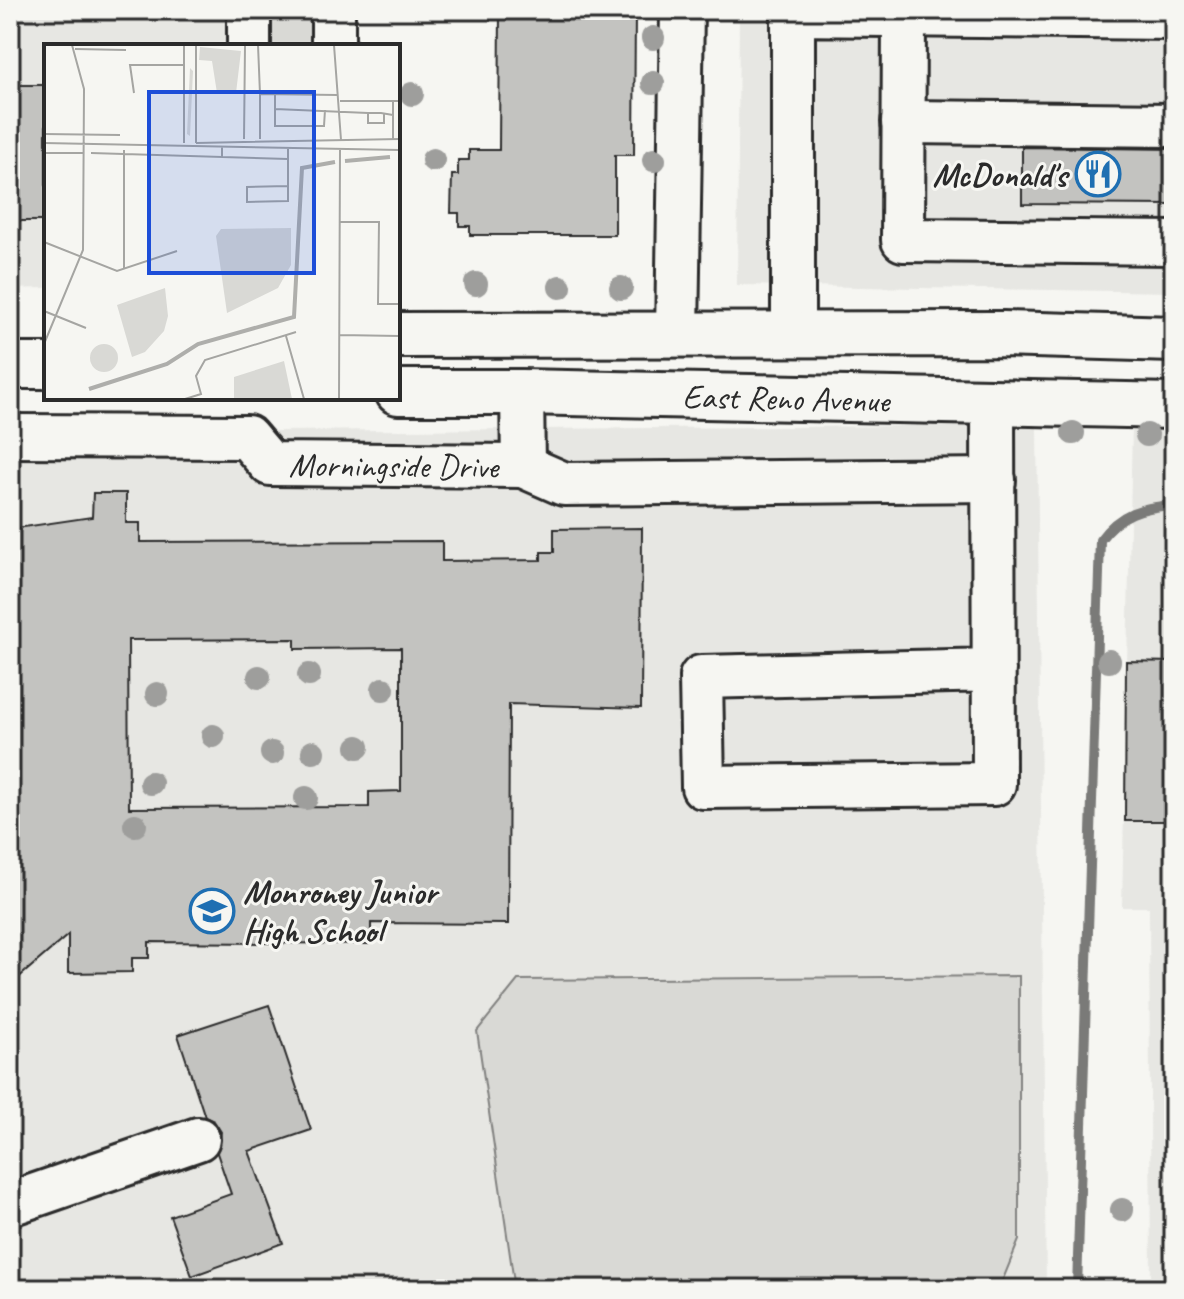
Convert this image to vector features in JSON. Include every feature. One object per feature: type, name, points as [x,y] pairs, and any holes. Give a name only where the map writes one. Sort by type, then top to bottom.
[{"type":"main road","name":"East Reno Avenue","points":[[400,335],[1003,334],[1174,339]]},
{"type":"main road","points":[[10,366],[44,366]]},
{"type":"main road","name":"East Reno Avenue","points":[[400,392],[1174,406]]},
{"type":"street","points":[[249,10],[249,44]]},
{"type":"street","points":[[333,10],[333,44]]},
{"type":"street","points":[[677,335],[682,10]]},
{"type":"street","points":[[793,335],[793,12],[1174,18]]},
{"type":"street","points":[[904,15],[903,240],[1174,243]]},
{"type":"street","points":[[903,122],[1174,125]]},
{"type":"street","name":"Morningside Drive","points":[[10,436],[247,437],[270,464],[523,466],[522,392]]},
{"type":"street","points":[[993,403],[994,480],[994,670],[994,784],[703,787],[701,677],[994,670]]},
{"type":"street","points":[[523,466],[564,484],[994,480]]},
{"type":"street","points":[[10,1204],[198,1139]]},
{"type":"shaded area","points":[[10,10],[226,10],[225,44],[44,44],[44,288],[10,289]]},
{"type":"shaded area","points":[[268,10],[315,10],[314,44],[268,44]]},
{"type":"shaded area","points":[[739,10],[1174,10],[1174,292],[737,285]]},
{"type":"shaded area","points":[[1037,425],[1046,1289],[10,1289],[10,433]]},
{"type":"shaded area","points":[[1132,425],[1174,426],[1174,1289],[1151,1289],[1149,907],[1122,907]]},
{"type":"shaded area","points":[[1019,976],[1019,1240],[999,1289],[515,1289],[477,1031],[518,980]]},
{"type":"building","points":[[500,10],[635,11],[634,155],[615,155],[615,235],[470,235],[470,226],[459,226],[459,213],[451,213],[452,175],[458,175],[458,160],[469,160],[469,150],[499,150]]},
{"type":"building","points":[[10,85],[44,85],[44,221],[10,221]]},
{"type":"building","name":"McDonald's","points":[[1022,147],[1174,149],[1174,205],[1022,204]]},
{"type":"building","points":[[93,493],[126,493],[126,523],[140,523],[140,542],[442,541],[442,561],[541,560],[541,552],[554,552],[554,529],[642,528],[641,708],[509,704],[508,924],[371,923],[371,944],[149,942],[149,958],[132,958],[132,972],[68,973],[68,935],[10,985],[10,529],[92,517]],"holes":[[[295,639],[295,649],[401,648],[401,791],[369,792],[369,807],[129,808],[128,640]]]},
{"type":"building","points":[[1126,661],[1174,662],[1174,821],[1125,821]]},
{"type":"building","points":[[269,1005],[311,1130],[249,1151],[283,1243],[192,1276],[170,1216],[231,1194],[217,1153],[221,1132],[214,1121],[205,1117],[178,1035]]},
{"type":"waterway","points":[[1077,1289],[1100,540],[1115,523],[1132,513],[1174,505]]},
{"type":"place","name":"McDonald's","points":[[1098,174]]},
{"type":"place","name":"Monroney Junior High School","points":[[212,911]]}]
